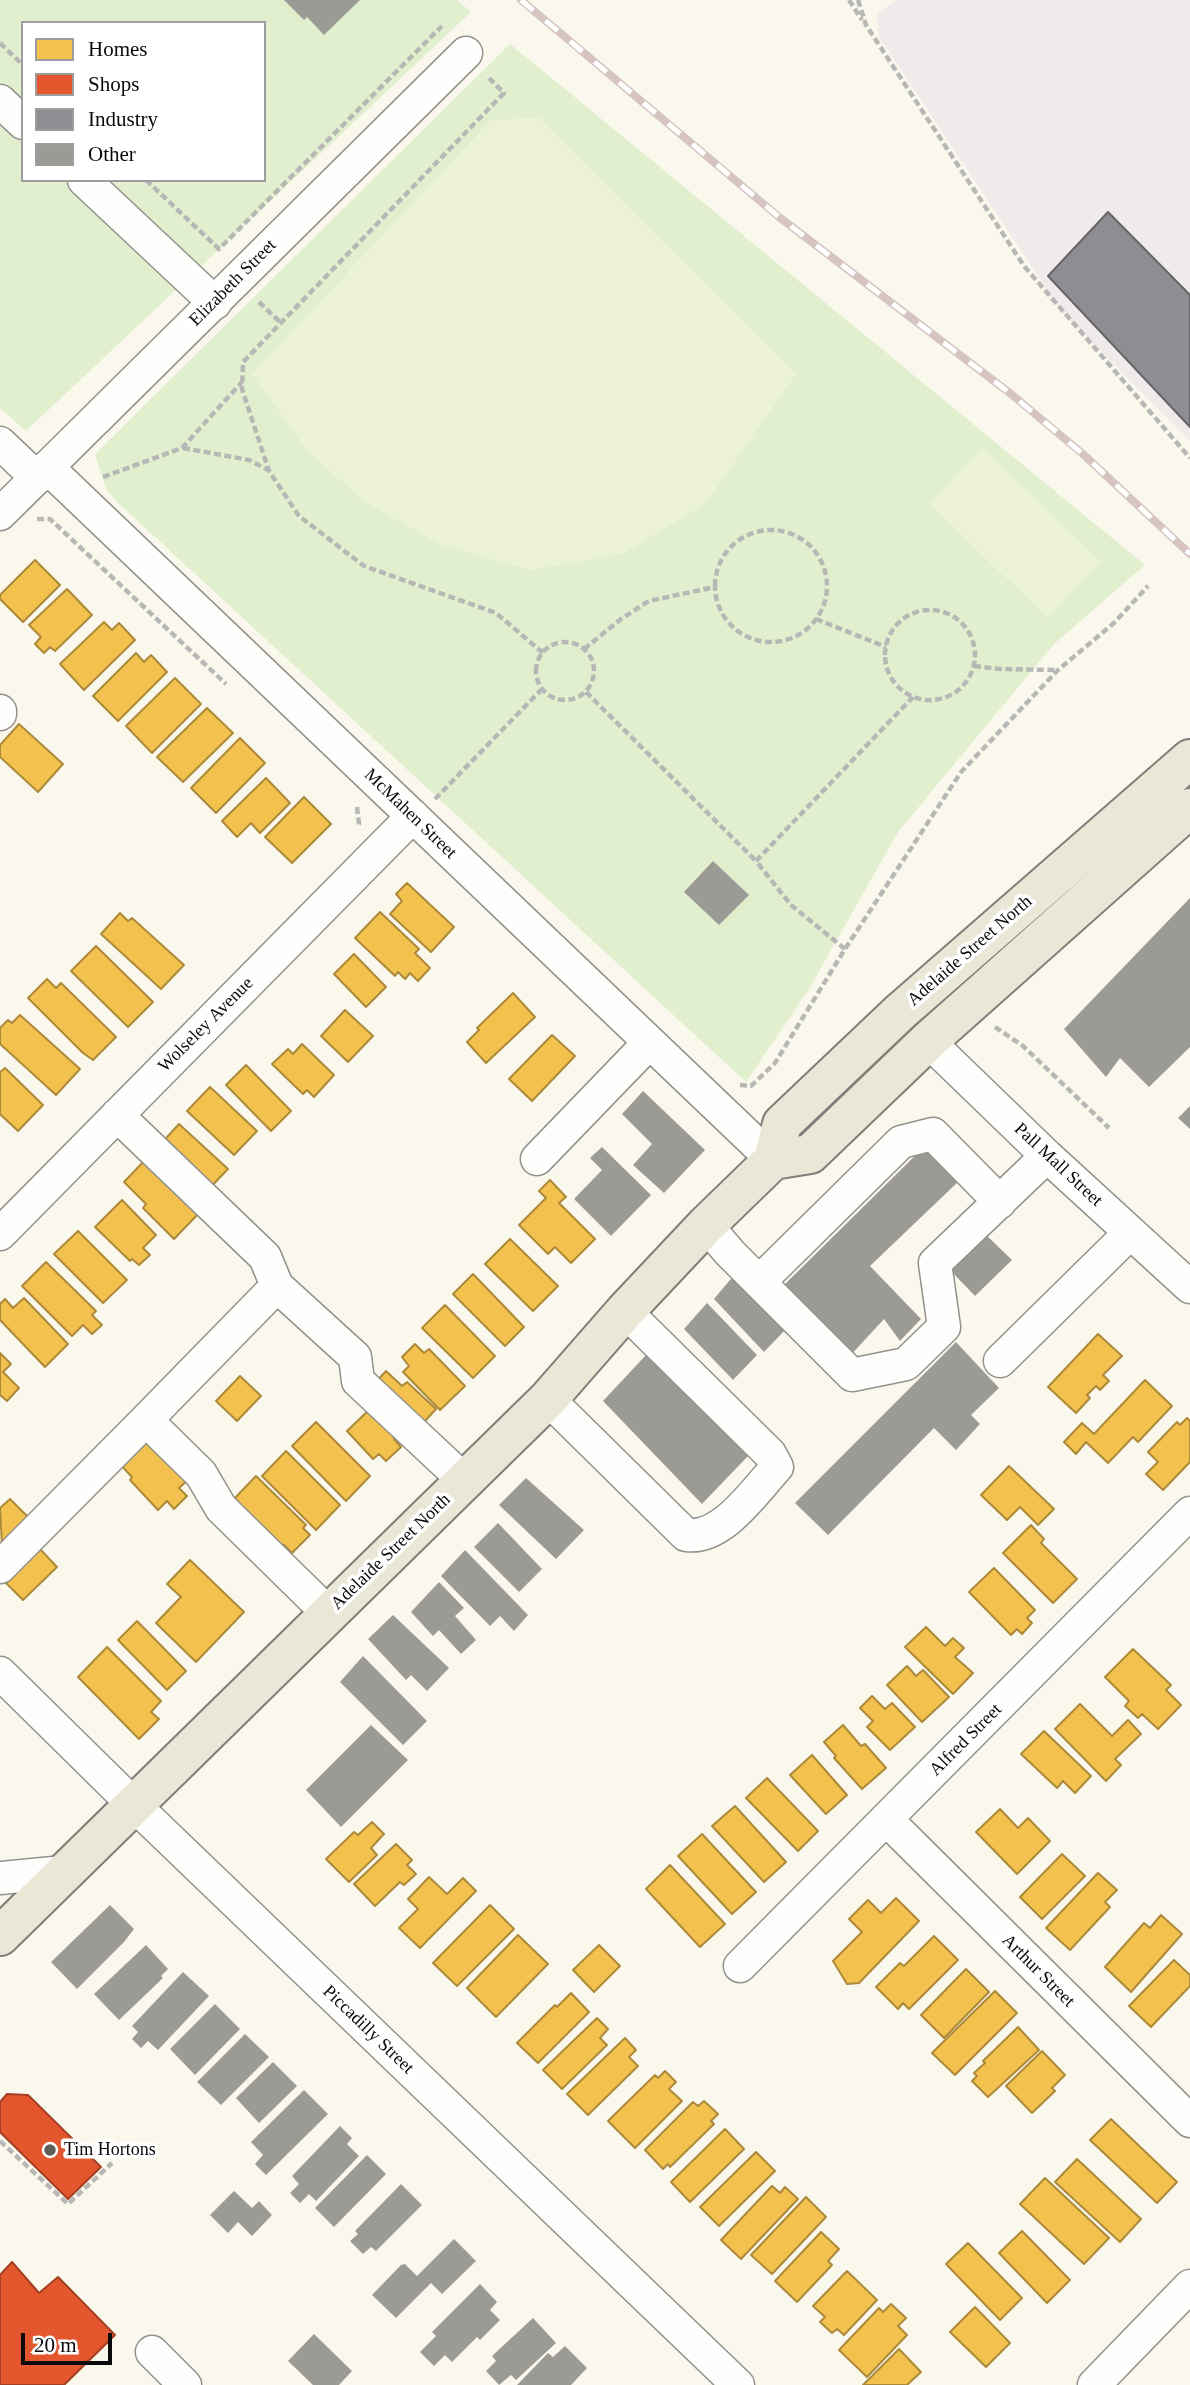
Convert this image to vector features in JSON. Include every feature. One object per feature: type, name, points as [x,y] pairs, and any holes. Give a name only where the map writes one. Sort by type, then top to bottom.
[{"type":"main road","name":"Adelaide Street North","points":[[0,1936],[548,1399],[625,1311],[772,1160],[782,1124],[900,1012],[1190,759]]},
{"type":"main road","points":[[772,1160],[810,1154],[929,1041],[1190,808]]},
{"type":"street","name":"Elizabeth Street","points":[[14,517],[236,279],[466,53]]},
{"type":"street","points":[[0,101],[21,121]]},
{"type":"street","points":[[86,182],[215,303]]},
{"type":"street","name":"McMahen Street","points":[[0,443],[51,478],[413,816],[772,1160]]},
{"type":"street","name":"Wolseley Avenue","points":[[0,1234],[413,816]]},
{"type":"street","name":"Pall Mall Street","points":[[929,1041],[1047,1156],[1190,1287]]},
{"type":"street","points":[[537,1159],[649,1043]]},
{"type":"street","points":[[117,1115],[265,1256],[277,1286],[355,1357],[358,1381],[465,1481]]},
{"type":"street","points":[[759,1282],[901,1142],[933,1134],[1000,1202]]},
{"type":"street","points":[[706,1225],[852,1375],[906,1364],[944,1327],[935,1263],[1047,1156]]},
{"type":"street","points":[[1000,1361],[1130,1233]]},
{"type":"street","points":[[0,1567],[277,1286]]},
{"type":"street","points":[[548,1399],[686,1535],[699,1537],[723,1525],[777,1467],[770,1454],[625,1311]]},
{"type":"street","points":[[146,1420],[201,1474],[221,1508],[328,1613]]},
{"type":"street","name":"Alfred Street","points":[[740,1966],[1190,1513]]},
{"type":"street","name":"Piccadilly Street","points":[[0,1673],[738,2385]]},
{"type":"street","name":"Arthur Street","points":[[887,1820],[1190,2121]]},
{"type":"street","points":[[0,1878],[64,1872]]},
{"type":"street","points":[[1094,2385],[1190,2286]]},
{"type":"street","points":[[152,2352],[185,2385]]},
{"type":"path","points":[[849,0],[1024,265],[1190,458]]},
{"type":"path","points":[[858,0],[866,25]]},
{"type":"path","points":[[148,182],[219,249],[442,26]]},
{"type":"path","points":[[0,43],[21,63]]},
{"type":"path","points":[[489,78],[504,93],[243,362],[242,390],[269,471],[299,516],[364,566],[496,613],[542,653]]},
{"type":"path","points":[[182,448],[242,382]]},
{"type":"path","points":[[51,478],[182,448],[249,460],[269,471]]},
{"type":"path","points":[[14,517],[50,519],[228,687]]},
{"type":"path","points":[[778,530],[804,540],[822,560],[828,587],[821,614],[803,634],[777,643],[750,640],[727,624],[715,599],[715,587],[715,572],[728,547],[751,532],[778,530]]},
{"type":"path","points":[[737,1085],[751,1086],[775,1063],[961,772],[1058,670],[1114,623],[1147,586]]},
{"type":"path","points":[[584,649],[621,619],[649,601],[715,587]]},
{"type":"path","points":[[925,611],[940,612],[953,617],[964,626],[975,652],[974,666],[968,680],[957,691],[943,699],[914,697],[900,689],[891,677],[886,662],[886,647],[900,622],[925,611]]},
{"type":"path","points":[[816,619],[886,647]]},
{"type":"path","points":[[570,642],[584,649],[592,658],[595,670],[593,682],[586,692],[575,699],[563,701],[551,697],[542,689],[537,677],[537,664],[542,653],[555,644],[570,642]]},
{"type":"path","points":[[974,666],[1058,670]]},
{"type":"path","points":[[413,816],[430,803],[542,689]]},
{"type":"path","points":[[586,692],[756,862],[792,905],[845,950]]},
{"type":"path","points":[[756,862],[914,697]]},
{"type":"path","points":[[347,798],[357,808],[359,824],[350,834]]},
{"type":"path","points":[[1004,1017],[994,1026],[1023,1046],[1109,1128]]},
{"type":"path","points":[[0,2141],[68,2204],[112,2163]]},
{"type":"shaded area","points":[[896,0],[1190,0],[1190,441],[1061,311],[879,37],[877,14]]},
{"type":"green space","points":[[0,0],[457,0],[471,12],[26,431],[0,408]]},
{"type":"green space","points":[[510,44],[1145,565],[1054,644],[898,832],[809,989],[746,1082],[117,502],[106,489],[95,454]]},
{"type":"green space","points":[[539,118],[796,374],[706,503],[623,554],[530,570],[441,545],[362,500],[307,450],[252,374],[491,120]]},
{"type":"green space","points":[[983,448],[1101,562],[1047,618],[929,503]]},
{"type":"building: Homes","points":[[35,560],[60,585],[23,622],[0,599],[0,595]]},
{"type":"building: Homes","points":[[67,589],[92,615],[55,651],[50,647],[44,653],[35,644],[41,637],[29,625]]},
{"type":"building: Homes","points":[[104,622],[112,630],[119,623],[135,640],[84,690],[60,664]]},
{"type":"building: Homes","points":[[136,653],[144,662],[151,655],[167,672],[118,721],[93,696]]},
{"type":"building: Homes","points":[[175,678],[201,704],[152,753],[126,726]]},
{"type":"building: Homes","points":[[207,708],[233,733],[183,782],[157,757]]},
{"type":"building: Homes","points":[[19,724],[63,764],[38,792],[0,757],[0,745]]},
{"type":"building: Homes","points":[[240,738],[265,763],[216,813],[191,788]]},
{"type":"building: Homes","points":[[266,778],[290,803],[260,833],[251,823],[237,837],[222,821]]},
{"type":"building: Homes","points":[[304,797],[331,824],[292,863],[265,837]]},
{"type":"building: Homes","points":[[407,883],[454,927],[431,952],[390,914],[402,901],[396,894]]},
{"type":"building: Homes","points":[[380,912],[419,949],[415,953],[430,968],[418,981],[410,973],[405,979],[398,972],[395,976],[355,938]]},
{"type":"building: Homes","points":[[120,913],[128,921],[132,918],[184,965],[161,989],[101,934]]},
{"type":"building: Homes","points":[[96,946],[153,1002],[128,1027],[71,971]]},
{"type":"building: Homes","points":[[354,954],[386,987],[366,1007],[334,974]]},
{"type":"building: Homes","points":[[47,979],[56,988],[61,983],[116,1037],[93,1060],[28,998]]},
{"type":"building: Homes","points":[[513,993],[535,1017],[486,1063],[467,1042],[479,1030],[477,1028]]},
{"type":"building: Homes","points":[[345,1010],[373,1036],[348,1062],[321,1036]]},
{"type":"building: Homes","points":[[20,1015],[80,1069],[56,1095],[0,1044],[0,1028],[8,1020],[12,1023]]},
{"type":"building: Homes","points":[[552,1035],[575,1056],[532,1101],[509,1079]]},
{"type":"building: Homes","points":[[302,1044],[334,1075],[314,1097],[307,1090],[303,1094],[272,1064],[288,1049],[293,1054]]},
{"type":"building: Homes","points":[[246,1065],[291,1111],[271,1131],[226,1085]]},
{"type":"building: Homes","points":[[5,1068],[43,1105],[18,1131],[0,1114],[0,1072]]},
{"type":"building: Homes","points":[[210,1087],[257,1131],[234,1155],[187,1111]]},
{"type":"building: Homes","points":[[179,1124],[228,1169],[204,1194],[159,1146]]},
{"type":"building: Homes","points":[[147,1158],[201,1211],[174,1239],[143,1208],[146,1204],[124,1182]]},
{"type":"building: Homes","points":[[550,1180],[566,1197],[559,1203],[595,1239],[571,1263],[555,1247],[548,1254],[519,1225],[546,1198],[539,1191]]},
{"type":"building: Homes","points":[[122,1200],[156,1235],[143,1248],[150,1255],[139,1265],[132,1259],[130,1261],[95,1227]]},
{"type":"building: Homes","points":[[78,1231],[127,1280],[103,1303],[54,1254]]},
{"type":"building: Homes","points":[[510,1239],[558,1286],[533,1311],[485,1264]]},
{"type":"building: Homes","points":[[46,1262],[96,1311],[92,1315],[102,1325],[92,1334],[83,1325],[72,1336],[22,1286]]},
{"type":"building: Homes","points":[[473,1274],[524,1327],[505,1346],[453,1294]]},
{"type":"building: Homes","points":[[24,1298],[68,1344],[45,1367],[0,1320],[0,1304],[5,1299],[13,1308]]},
{"type":"building: Homes","points":[[445,1305],[495,1356],[473,1378],[422,1328]]},
{"type":"building: Homes","points":[[1098,1334],[1122,1356],[1103,1375],[1109,1381],[1100,1390],[1096,1386],[1087,1395],[1090,1398],[1076,1413],[1048,1387]]},
{"type":"building: Homes","points":[[415,1344],[424,1353],[429,1349],[465,1386],[440,1410],[403,1372],[409,1366],[402,1357]]},
{"type":"building: Homes","points":[[0,1353],[11,1364],[3,1372],[19,1388],[7,1401],[0,1395]]},
{"type":"building: Homes","points":[[386,1371],[402,1386],[407,1382],[436,1409],[416,1431],[374,1384]]},
{"type":"building: Homes","points":[[240,1376],[261,1396],[237,1421],[216,1401]]},
{"type":"building: Homes","points":[[1145,1380],[1172,1406],[1138,1442],[1133,1437],[1108,1463],[1086,1442],[1076,1454],[1064,1442],[1082,1423],[1094,1434]]},
{"type":"building: Homes","points":[[370,1409],[396,1437],[394,1439],[401,1447],[386,1461],[379,1454],[373,1459],[347,1431]]},
{"type":"building: Homes","points":[[1187,1418],[1190,1421],[1190,1462],[1163,1490],[1146,1474],[1158,1462],[1148,1452],[1177,1422],[1180,1425]]},
{"type":"building: Homes","points":[[316,1422],[370,1476],[346,1501],[292,1446]]},
{"type":"building: Homes","points":[[146,1435],[188,1480],[179,1488],[187,1496],[174,1509],[167,1501],[158,1510],[130,1480],[132,1477],[118,1462]]},
{"type":"building: Homes","points":[[286,1451],[340,1505],[316,1530],[262,1476]]},
{"type":"building: Homes","points":[[1009,1466],[1054,1509],[1038,1525],[1020,1507],[1007,1520],[981,1495]]},
{"type":"building: Homes","points":[[256,1476],[306,1525],[303,1528],[310,1535],[292,1553],[284,1545],[281,1549],[232,1501]]},
{"type":"building: Homes","points":[[10,1499],[28,1517],[2,1546],[0,1508]]},
{"type":"building: Homes","points":[[1031,1525],[1044,1539],[1041,1543],[1077,1579],[1053,1603],[1003,1553]]},
{"type":"building: Homes","points":[[38,1547],[57,1567],[23,1600],[4,1581]]},
{"type":"building: Homes","points":[[190,1560],[244,1612],[196,1662],[156,1623],[181,1597],[167,1584]]},
{"type":"building: Homes","points":[[994,1568],[1035,1610],[1027,1618],[1032,1623],[1022,1634],[1017,1629],[1011,1635],[969,1592]]},
{"type":"building: Homes","points":[[137,1621],[186,1671],[167,1690],[118,1640]]},
{"type":"building: Homes","points":[[926,1627],[945,1646],[953,1638],[964,1648],[955,1657],[973,1673],[953,1694],[905,1647]]},
{"type":"building: Homes","points":[[107,1647],[161,1701],[151,1712],[159,1719],[139,1739],[78,1677]]},
{"type":"building: Homes","points":[[1133,1649],[1171,1685],[1166,1690],[1181,1705],[1158,1729],[1142,1714],[1138,1718],[1125,1706],[1129,1701],[1105,1677]]},
{"type":"building: Homes","points":[[907,1666],[916,1676],[923,1670],[949,1697],[922,1722],[887,1685]]},
{"type":"building: Homes","points":[[872,1696],[885,1709],[892,1703],[915,1727],[890,1750],[867,1727],[873,1721],[860,1708]]},
{"type":"building: Homes","points":[[1080,1704],[1112,1736],[1128,1720],[1141,1734],[1115,1759],[1121,1765],[1106,1781],[1055,1729]]},
{"type":"building: Homes","points":[[843,1725],[861,1746],[865,1744],[886,1768],[862,1789],[834,1758],[836,1756],[824,1742]]},
{"type":"building: Homes","points":[[1044,1731],[1091,1776],[1075,1793],[1063,1781],[1057,1788],[1021,1754]]},
{"type":"building: Homes","points":[[812,1755],[847,1795],[826,1814],[790,1775]]},
{"type":"building: Homes","points":[[767,1778],[818,1831],[798,1851],[746,1798]]},
{"type":"building: Homes","points":[[735,1806],[786,1862],[764,1882],[712,1826]]},
{"type":"building: Homes","points":[[1000,1809],[1018,1828],[1028,1818],[1050,1841],[1017,1874],[976,1832]]},
{"type":"building: Homes","points":[[372,1822],[384,1834],[371,1848],[377,1855],[349,1882],[326,1859],[354,1832],[358,1835]]},
{"type":"building: Homes","points":[[702,1834],[756,1892],[732,1914],[678,1856]]},
{"type":"building: Homes","points":[[396,1844],[412,1860],[407,1865],[416,1874],[404,1885],[400,1882],[375,1906],[354,1884]]},
{"type":"building: Homes","points":[[1062,1854],[1085,1876],[1042,1919],[1020,1897]]},
{"type":"building: Homes","points":[[670,1865],[725,1924],[700,1947],[646,1889]]},
{"type":"building: Homes","points":[[1098,1873],[1117,1890],[1105,1902],[1110,1907],[1070,1950],[1046,1928]]},
{"type":"building: Homes","points":[[429,1877],[447,1894],[463,1878],[476,1891],[420,1948],[399,1928],[418,1909],[408,1899]]},
{"type":"building: Homes","points":[[896,1898],[919,1921],[859,1983],[847,1984],[833,1961],[862,1932],[849,1919],[868,1900],[881,1913]]},
{"type":"building: Homes","points":[[490,1905],[514,1929],[457,1986],[433,1963]]},
{"type":"building: Homes","points":[[1161,1915],[1182,1934],[1131,1992],[1105,1967],[1144,1923],[1150,1928]]},
{"type":"building: Homes","points":[[518,1935],[548,1964],[496,2017],[467,1988]]},
{"type":"building: Homes","points":[[934,1936],[958,1960],[909,2009],[903,2003],[898,2009],[876,1987],[900,1963],[904,1966]]},
{"type":"building: Homes","points":[[599,1945],[620,1966],[594,1992],[573,1970]]},
{"type":"building: Homes","points":[[1174,1960],[1190,1975],[1190,1986],[1151,2027],[1129,2006]]},
{"type":"building: Homes","points":[[966,1969],[989,1992],[944,2038],[921,2015]]},
{"type":"building: Homes","points":[[995,1991],[1017,2013],[955,2075],[932,2053]]},
{"type":"building: Homes","points":[[571,1993],[589,2012],[538,2063],[517,2043]]},
{"type":"building: Homes","points":[[597,2018],[608,2029],[600,2038],[607,2045],[562,2089],[543,2070]]},
{"type":"building: Homes","points":[[1018,2027],[1039,2050],[988,2097],[972,2081],[977,2076],[974,2073]]},
{"type":"building: Homes","points":[[625,2038],[636,2050],[629,2057],[638,2066],[588,2115],[567,2094]]},
{"type":"building: Homes","points":[[1042,2051],[1065,2075],[1052,2088],[1055,2091],[1032,2113],[1006,2086]]},
{"type":"building: Homes","points":[[665,2071],[676,2082],[669,2089],[682,2101],[635,2148],[608,2121],[655,2075],[658,2078]]},
{"type":"building: Homes","points":[[704,2101],[718,2114],[711,2121],[714,2124],[670,2167],[668,2164],[663,2169],[645,2150],[693,2102],[698,2106]]},
{"type":"building: Homes","points":[[1111,2119],[1177,2182],[1157,2203],[1090,2140]]},
{"type":"building: Homes","points":[[725,2129],[744,2149],[690,2202],[671,2182]]},
{"type":"building: Homes","points":[[756,2152],[775,2171],[719,2226],[700,2207]]},
{"type":"building: Homes","points":[[1077,2159],[1141,2219],[1120,2242],[1055,2182]]},
{"type":"building: Homes","points":[[1045,2178],[1109,2238],[1084,2264],[1020,2204]]},
{"type":"building: Homes","points":[[772,2186],[780,2193],[785,2187],[798,2199],[741,2259],[721,2240]]},
{"type":"building: Homes","points":[[806,2197],[826,2217],[772,2274],[751,2255]]},
{"type":"building: Homes","points":[[1022,2231],[1070,2280],[1047,2303],[999,2253]]},
{"type":"building: Homes","points":[[821,2232],[839,2249],[828,2261],[832,2265],[797,2302],[775,2281]]},
{"type":"building: Homes","points":[[968,2243],[1022,2298],[1000,2320],[946,2264]]},
{"type":"building: Homes","points":[[847,2271],[877,2300],[844,2335],[837,2329],[832,2333],[820,2322],[825,2317],[813,2306]]},
{"type":"building: Homes","points":[[891,2304],[906,2318],[898,2326],[907,2335],[867,2377],[839,2350],[879,2308],[883,2312]]},
{"type":"building: Homes","points":[[975,2307],[1010,2343],[986,2367],[950,2332]]},
{"type":"building: Homes","points":[[899,2349],[921,2372],[907,2385],[863,2385]]},
{"type":"building: Shops","name":"Tim Hortons","points":[[7,2094],[28,2095],[101,2167],[68,2199],[0,2132],[0,2102]]},
{"type":"building: Shops","points":[[12,2262],[39,2293],[58,2277],[115,2335],[64,2385],[0,2385],[0,2275]]},
{"type":"building: Industry","points":[[1108,212],[1190,295],[1190,427],[1048,276]]},
{"type":"building: Other","points":[[284,0],[360,0],[324,35],[307,17],[304,20]]},
{"type":"building: Other","points":[[713,861],[749,895],[719,925],[684,892]]},
{"type":"building: Other","points":[[1190,898],[1190,1047],[1149,1087],[1120,1058],[1106,1077],[1064,1029]]},
{"type":"building: Other","points":[[643,1091],[705,1150],[664,1193],[633,1165],[652,1144],[622,1114]]},
{"type":"building: Other","points":[[1190,1106],[1190,1129],[1178,1118]]},
{"type":"building: Other","points":[[925,1146],[960,1180],[870,1266],[921,1319],[900,1341],[884,1319],[849,1357],[780,1289]]},
{"type":"building: Other","points":[[602,1147],[651,1195],[611,1236],[574,1199],[602,1170],[590,1158]]},
{"type":"building: Other","points":[[984,1233],[1012,1260],[975,1296],[949,1269]]},
{"type":"building: Other","points":[[735,1274],[788,1327],[764,1352],[714,1299]]},
{"type":"building: Other","points":[[707,1303],[757,1355],[733,1380],[684,1329]]},
{"type":"building: Other","points":[[956,1342],[999,1388],[971,1415],[980,1424],[956,1450],[934,1428],[828,1535],[795,1503]]},
{"type":"building: Other","points":[[646,1355],[748,1456],[702,1504],[603,1401]]},
{"type":"building: Other","points":[[526,1478],[584,1530],[556,1559],[499,1505]]},
{"type":"building: Other","points":[[498,1523],[542,1569],[519,1592],[474,1547]]},
{"type":"building: Other","points":[[465,1550],[528,1615],[514,1631],[500,1616],[490,1626],[441,1576]]},
{"type":"building: Other","points":[[439,1582],[464,1608],[455,1616],[476,1640],[461,1654],[439,1630],[433,1636],[411,1612]]},
{"type":"building: Other","points":[[393,1615],[449,1668],[427,1691],[411,1675],[406,1680],[368,1639]]},
{"type":"building: Other","points":[[363,1656],[427,1721],[403,1745],[340,1682]]},
{"type":"building: Other","points":[[371,1725],[408,1760],[341,1827],[306,1790]]},
{"type":"building: Other","points":[[110,1905],[134,1929],[77,1989],[51,1962]]},
{"type":"building: Other","points":[[146,1945],[168,1969],[161,1976],[163,1978],[119,2020],[94,1994]]},
{"type":"building: Other","points":[[183,1972],[209,1996],[158,2050],[148,2041],[141,2048],[132,2039],[138,2032],[132,2026]]},
{"type":"building: Other","points":[[215,2004],[240,2029],[195,2075],[170,2049]]},
{"type":"building: Other","points":[[245,2034],[269,2057],[221,2105],[197,2082]]},
{"type":"building: Other","points":[[273,2062],[297,2086],[259,2123],[236,2098]]},
{"type":"building: Other","points":[[304,2090],[328,2114],[266,2175],[255,2164],[263,2155],[251,2142]]},
{"type":"building: Other","points":[[340,2126],[352,2138],[347,2144],[359,2156],[316,2201],[309,2194],[300,2203],[290,2193],[299,2184],[292,2176]]},
{"type":"building: Other","points":[[367,2155],[386,2174],[334,2227],[315,2208]]},
{"type":"building: Other","points":[[401,2184],[422,2205],[376,2251],[371,2247],[363,2254],[350,2241],[358,2234],[355,2231]]},
{"type":"building: Other","points":[[234,2191],[252,2208],[259,2201],[272,2215],[252,2236],[238,2222],[228,2233],[210,2215]]},
{"type":"building: Other","points":[[454,2239],[476,2261],[442,2294],[431,2283],[396,2318],[372,2295],[401,2265],[405,2264],[417,2276]]},
{"type":"building: Other","points":[[480,2284],[497,2302],[490,2310],[500,2320],[480,2340],[477,2337],[452,2362],[445,2355],[434,2366],[420,2352],[436,2336],[432,2332]]},
{"type":"building: Other","points":[[533,2318],[556,2343],[516,2380],[511,2375],[499,2385],[486,2371],[496,2361],[492,2356]]},
{"type":"building: Other","points":[[314,2334],[352,2371],[339,2385],[313,2385],[288,2361]]},
{"type":"building: Other","points":[[565,2346],[587,2368],[571,2385],[517,2385],[548,2353],[553,2357]]},
{"type":"railway","points":[[521,0],[779,217],[1011,394],[1084,455],[1190,554]]},
{"type":"place","name":"Tim Hortons","points":[[50,2150]]}]
